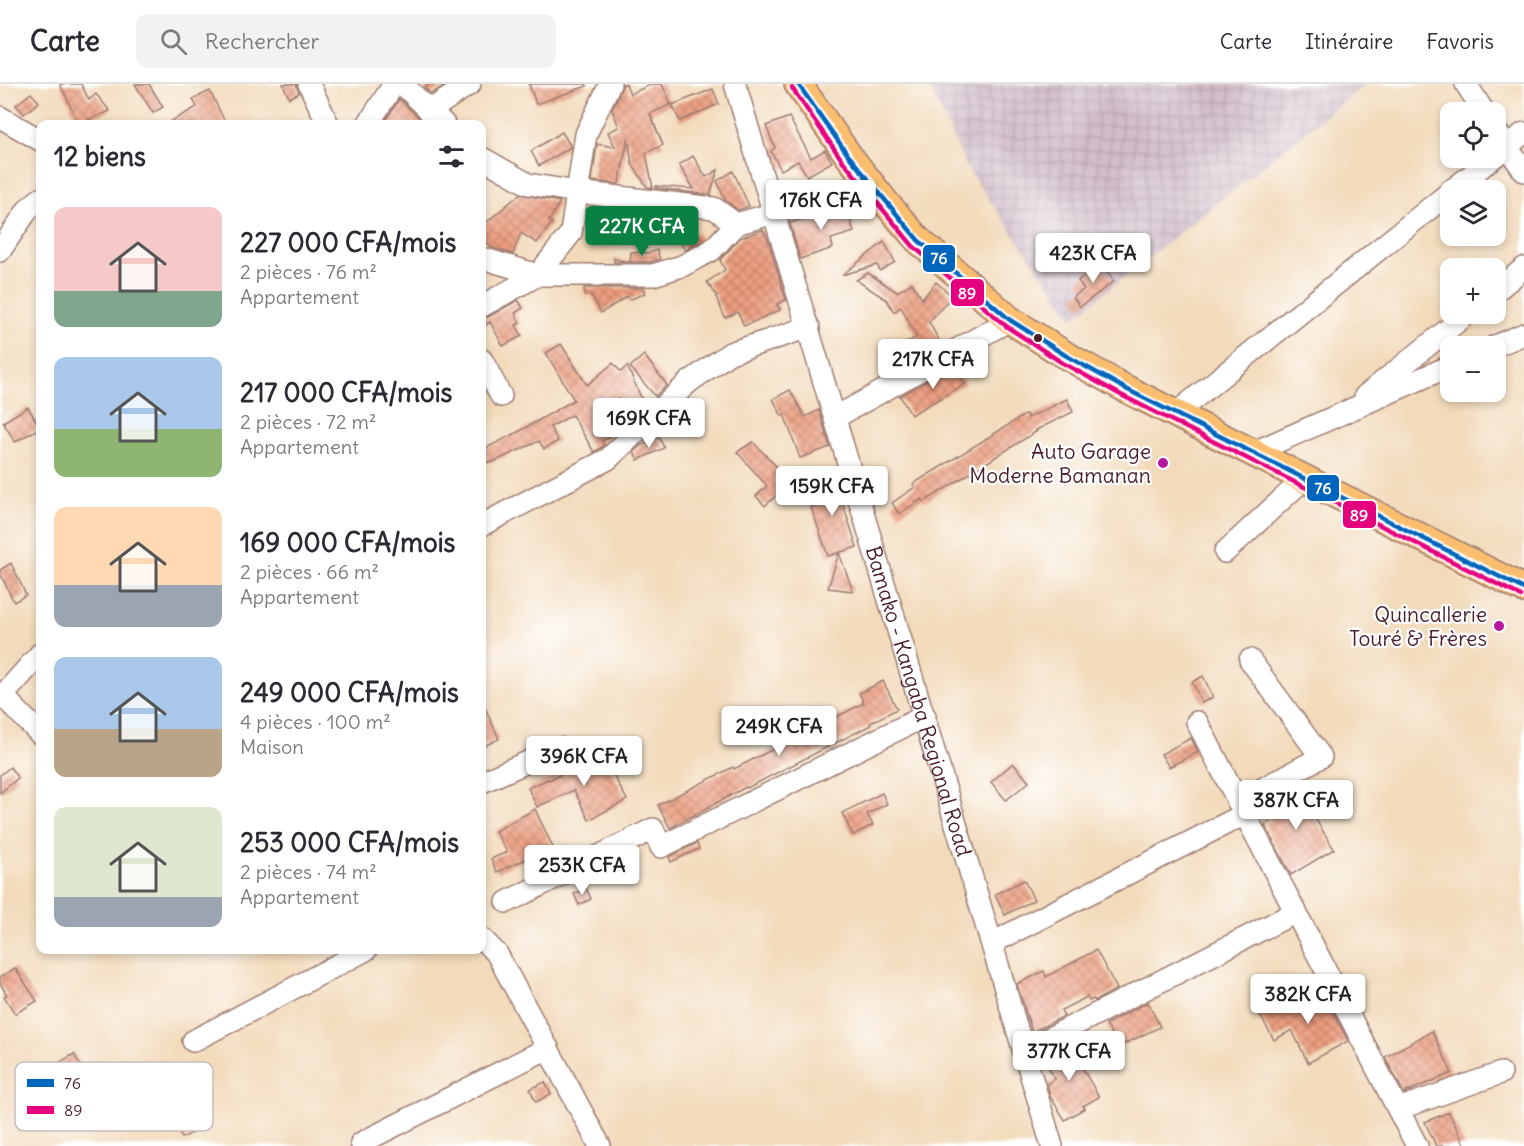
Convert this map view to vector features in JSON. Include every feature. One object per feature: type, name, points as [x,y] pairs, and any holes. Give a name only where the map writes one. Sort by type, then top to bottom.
[{"type":"main road","points":[[798,84],[871,185],[918,240],[1010,320],[1065,356],[1175,414],[1524,589]]},
{"type":"street","points":[[309,84],[325,117]]},
{"type":"street","points":[[325,117],[328,84]]},
{"type":"street","points":[[371,120],[394,84]]},
{"type":"street","points":[[402,84],[437,118],[471,84]]},
{"type":"street","points":[[486,304],[538,275],[571,233],[586,134],[610,84]]},
{"type":"street","name":"Bamako - Kangaba Regional Road","points":[[735,84],[1052,1146]]},
{"type":"street","points":[[1466,84],[1478,102]]},
{"type":"street","points":[[0,117],[36,138]]},
{"type":"street","points":[[1506,143],[1524,133]]},
{"type":"street","points":[[1506,156],[1524,171]]},
{"type":"street","points":[[486,160],[528,184],[714,208],[736,224]]},
{"type":"street","points":[[1463,180],[1476,168]]},
{"type":"street","points":[[486,259],[538,275],[653,275],[682,266],[712,249],[736,224],[871,185]]},
{"type":"street","points":[[1175,414],[1440,200]]},
{"type":"street","points":[[0,251],[29,208],[36,202]]},
{"type":"street","points":[[1506,282],[1524,267]]},
{"type":"street","points":[[836,417],[1010,320]]},
{"type":"street","points":[[1343,414],[1455,324]]},
{"type":"street","points":[[486,523],[608,459],[689,382],[730,352],[809,327]]},
{"type":"street","points":[[1506,341],[1524,334]]},
{"type":"street","points":[[486,368],[501,396]]},
{"type":"street","points":[[1252,453],[1440,370]]},
{"type":"street","points":[[1225,552],[1304,479]]},
{"type":"street","points":[[36,658],[1,697],[36,730]]},
{"type":"street","points":[[992,944],[1242,808],[1321,757],[1250,660]]},
{"type":"street","points":[[507,902],[652,830],[661,847],[925,716]]},
{"type":"street","points":[[1197,722],[1417,1146]]},
{"type":"street","points":[[486,780],[559,748]]},
{"type":"street","points":[[1024,1051],[1296,912]]},
{"type":"street","points":[[486,943],[497,954],[600,1146]]},
{"type":"street","points":[[193,1041],[358,954]]},
{"type":"street","points":[[361,1143],[548,1048]]},
{"type":"street","points":[[1398,1109],[1501,1073]]},
{"type":"shaded area","points":[[929,84],[1365,84],[1073,318],[966,167]]},
{"type":"building","points":[[60,84],[81,84],[89,100],[96,94],[110,111],[89,120],[77,120]]},
{"type":"building","points":[[135,84],[149,84],[163,107],[153,113]]},
{"type":"building","points":[[283,84],[296,84],[299,93],[289,98]]},
{"type":"building","points":[[430,84],[447,84],[431,94],[424,87]]},
{"type":"building","points":[[529,84],[586,84],[587,86],[536,104]]},
{"type":"building","points":[[623,84],[626,84],[630,94],[652,84],[662,84],[671,104],[650,114],[663,145],[646,153],[653,188],[647,187],[632,164],[628,138],[619,184],[592,181],[597,144],[615,147],[608,132],[619,127],[612,110]]},
{"type":"building","points":[[713,89],[719,104],[680,121],[672,105]]},
{"type":"building","points":[[210,91],[224,120],[173,120],[197,107],[193,99]]},
{"type":"building","points":[[31,93],[39,102],[24,114],[16,105]]},
{"type":"building","points":[[399,99],[422,120],[386,120]]},
{"type":"building","points":[[789,117],[811,158],[825,150],[832,162],[807,176],[798,161],[781,170],[771,151],[775,148],[766,126]]},
{"type":"building","points":[[562,132],[571,147],[539,166],[531,151]]},
{"type":"building","points":[[693,156],[706,177],[718,170],[710,195],[656,188],[656,186],[694,189],[679,165]]},
{"type":"building","points":[[733,171],[749,206],[738,210],[725,200],[717,181]]},
{"type":"building","points":[[520,194],[560,202],[549,221],[552,223],[537,243],[521,233],[513,254],[491,247],[486,241],[486,223]]},
{"type":"building","points":[[861,201],[862,203],[847,209],[854,232],[831,239],[833,248],[800,259],[790,223]]},
{"type":"building","points":[[763,230],[786,300],[777,304],[780,310],[744,326],[738,312],[725,318],[717,296],[707,282],[725,270],[720,260],[740,238]]},
{"type":"building","points":[[697,232],[702,241],[685,250],[680,242]]},
{"type":"building","points":[[884,242],[895,262],[880,271],[877,265],[842,275]]},
{"type":"building","points":[[657,250],[660,259],[651,262],[630,262],[631,252],[649,253]]},
{"type":"building","points":[[614,259],[630,262],[614,262]]},
{"type":"building","points":[[1100,263],[1114,281],[1080,307],[1073,297],[1084,289],[1078,281]]},
{"type":"building","points":[[868,273],[897,292],[912,283],[922,299],[936,282],[952,296],[929,322],[941,344],[893,370],[885,354],[917,337],[901,307],[894,312],[887,300],[856,280]]},
{"type":"building","points":[[584,288],[643,288],[645,293],[629,300],[628,296],[601,313],[591,295],[585,296]]},
{"type":"building","points":[[518,300],[523,308],[515,313],[520,323],[516,325],[522,336],[503,346],[490,322],[486,324],[488,317]]},
{"type":"building","points":[[561,344],[587,385],[613,363],[621,372],[627,366],[645,406],[632,418],[619,399],[595,411],[610,437],[602,441],[604,446],[594,452],[572,415],[550,427],[558,441],[544,449],[539,441],[491,463],[490,461],[486,463],[486,448],[574,400],[546,353]]},
{"type":"building","points":[[644,355],[667,385],[655,396],[630,367]]},
{"type":"building","points":[[955,365],[965,384],[911,415],[900,396]]},
{"type":"building","points":[[790,390],[805,417],[819,410],[830,447],[800,458],[784,414],[782,416],[773,399]]},
{"type":"building","points":[[1067,399],[1073,412],[1036,430],[924,502],[922,499],[899,514],[892,503],[915,487],[913,484],[1026,414],[1028,418]]},
{"type":"building","points":[[687,405],[699,420],[686,431],[673,417]]},
{"type":"building","points":[[28,407],[36,421],[36,430],[15,442],[3,422]]},
{"type":"building","points":[[659,437],[664,448],[638,460],[634,452],[640,446]]},
{"type":"building","points":[[753,442],[791,482],[765,506],[756,496],[767,486],[737,452]]},
{"type":"building","points":[[836,477],[857,547],[828,556],[811,507],[815,506],[808,489]]},
{"type":"building","points":[[839,553],[853,591],[828,588]]},
{"type":"building","points":[[11,563],[26,595],[14,602],[0,573],[0,570]]},
{"type":"building","points":[[1203,676],[1213,697],[1202,703],[1192,682]]},
{"type":"building","points":[[883,681],[897,709],[870,723],[871,725],[746,787],[670,828],[658,805],[864,703],[859,693]]},
{"type":"building","points":[[486,710],[499,739],[486,745]]},
{"type":"building","points":[[1191,738],[1198,752],[1169,767],[1161,754]]},
{"type":"building","points":[[602,754],[627,800],[589,820],[574,790],[537,807],[528,788]]},
{"type":"building","points":[[1013,763],[1029,782],[1006,800],[991,782]]},
{"type":"building","points":[[10,767],[18,778],[0,793],[0,775]]},
{"type":"building","points":[[1295,786],[1334,849],[1291,875],[1265,825],[1272,820],[1263,803]]},
{"type":"building","points":[[882,793],[887,804],[867,814],[873,825],[853,835],[842,813]]},
{"type":"building","points":[[535,809],[556,854],[535,865],[531,857],[497,872],[491,859],[507,852],[495,831]]},
{"type":"building","points":[[697,843],[699,849],[671,862],[669,857]]},
{"type":"building","points":[[1024,880],[1034,900],[1005,915],[995,894]]},
{"type":"building","points":[[586,888],[591,899],[579,905],[574,894]]},
{"type":"building","points":[[1096,950],[1117,989],[1095,1001],[1094,999],[1089,1001],[1087,997],[1061,1010],[1064,1016],[1032,1032],[1017,984],[1044,971],[1046,977]]},
{"type":"building","points":[[15,968],[37,1001],[15,1014],[4,996],[7,995],[0,983],[0,977]]},
{"type":"building","points":[[1321,988],[1348,1041],[1308,1063],[1292,1030],[1274,1040],[1260,1015],[1275,1007],[1277,1010]]},
{"type":"building","points":[[1148,1002],[1160,1027],[1118,1047],[1106,1024]]},
{"type":"building","points":[[1432,1031],[1452,1073],[1404,1093],[1385,1057]]},
{"type":"building","points":[[1068,1043],[1099,1097],[1065,1120],[1050,1096],[1047,1084],[1055,1079],[1042,1056]]},
{"type":"building","points":[[74,1054],[78,1062],[60,1062]]},
{"type":"building","points":[[545,1082],[551,1094],[536,1102],[530,1089]]},
{"type":"building","points":[[1449,1112],[1465,1146],[1436,1146],[1425,1122]]},
{"type":"building","points":[[178,1131],[196,1131],[182,1138]]},
{"type":"transit line","name":"76","points":[[798,84],[848,155],[918,240],[1010,320],[1065,355],[1124,388],[1524,589]]},
{"type":"transit line","name":"89","points":[[792,88],[842,160],[913,246],[1006,326],[1061,362],[1121,395],[1521,596]]},
{"type":"place","name":"Auto Garage Moderne Bamanan","points":[[1163,463]]},
{"type":"place","name":"Quincallerie Touré & Frères","points":[[1499,626]]}]
